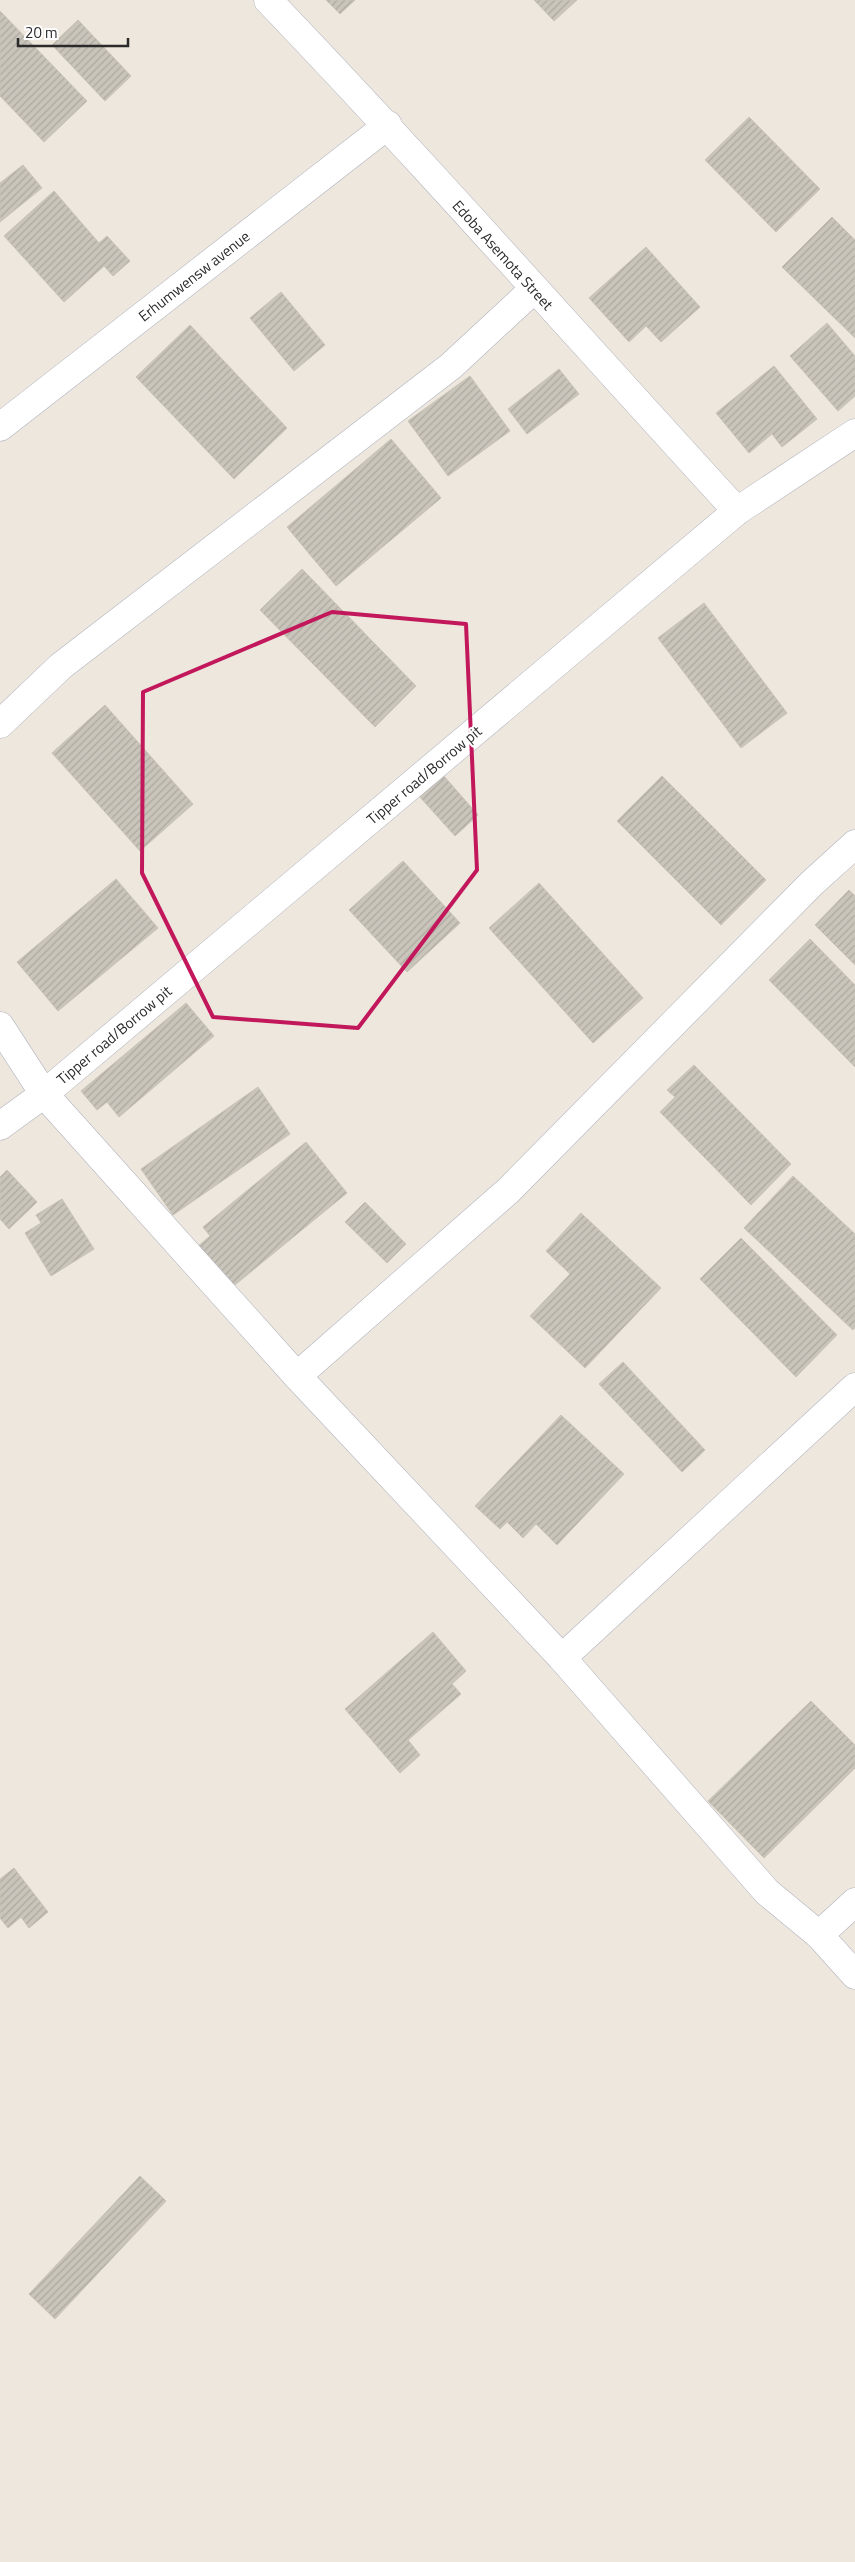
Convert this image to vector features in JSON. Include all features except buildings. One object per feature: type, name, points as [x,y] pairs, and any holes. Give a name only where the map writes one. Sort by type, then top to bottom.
[{"type":"street","name":"Edoba Asemota Street","points":[[268,0],[388,125],[534,290],[737,511]]},
{"type":"street","name":"Erhumwensw avenue","points":[[0,427],[388,125]]},
{"type":"street","points":[[0,724],[61,666],[451,366],[534,290]]},
{"type":"street","name":"Tipper road/Borrow pit","points":[[0,1126],[44,1094],[737,511],[855,434]]},
{"type":"street","points":[[298,1376],[509,1190],[811,884],[855,844]]},
{"type":"street","points":[[0,1026],[44,1094],[298,1376],[562,1658],[767,1892],[819,1935],[855,1975]]},
{"type":"street","points":[[562,1658],[855,1387]]},
{"type":"street","points":[[819,1935],[855,1903]]},
{"type":"highlighted area","points":[[332,612],[466,624],[477,870],[358,1028],[213,1017],[142,873],[143,692]]}]
